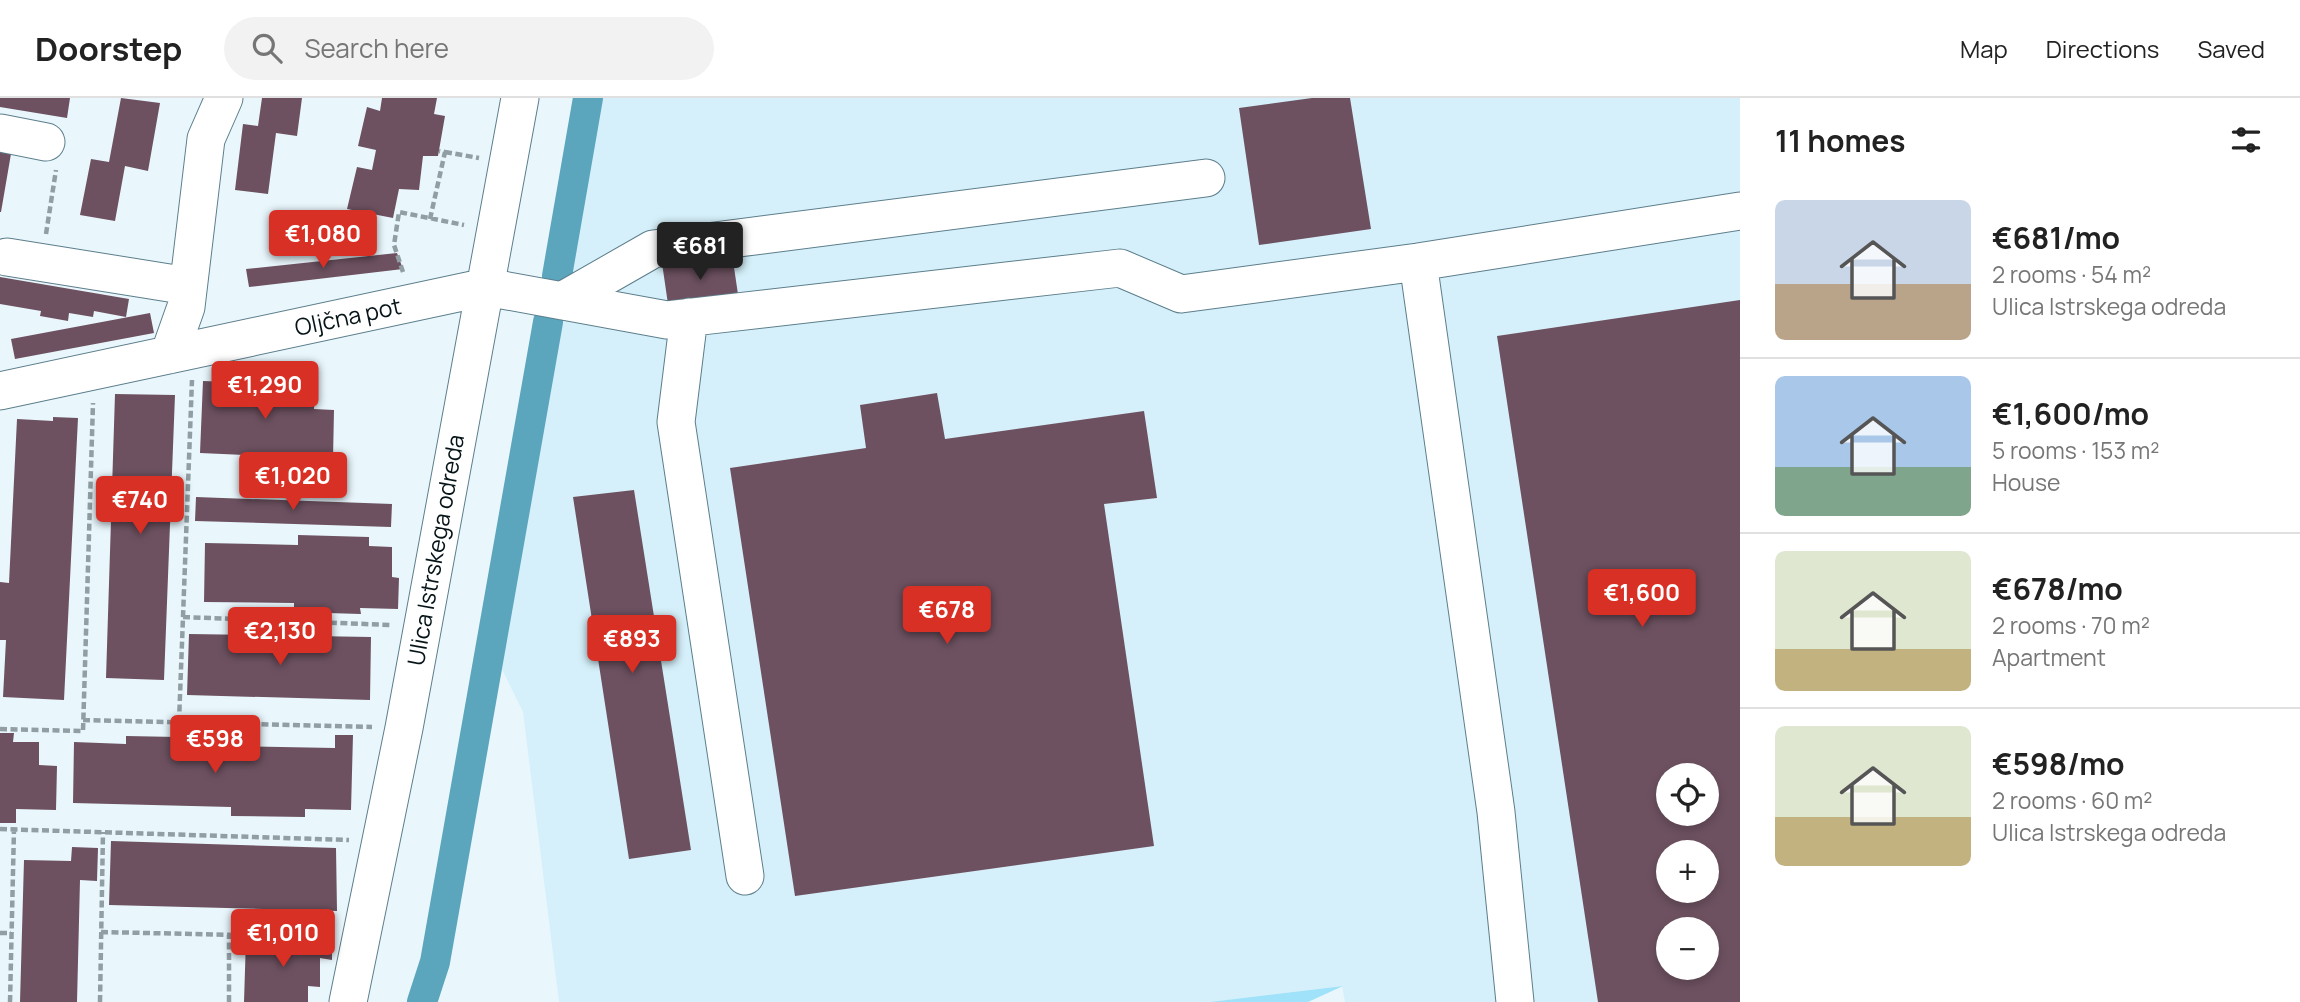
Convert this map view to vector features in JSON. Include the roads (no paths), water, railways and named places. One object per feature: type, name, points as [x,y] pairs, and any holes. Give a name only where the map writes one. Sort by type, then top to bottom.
[{"type":"street","points":[[181,353],[206,139],[224,98]]},
{"type":"street","name":"Ulica Istrskega odreda","points":[[348,1002],[404,728],[520,98]]},
{"type":"street","points":[[0,133],[46,142]]},
{"type":"street","points":[[562,301],[653,249],[1206,178]]},
{"type":"street","points":[[486,287],[667,320],[1120,268],[1181,294],[1418,262],[1740,212]]},
{"type":"street","points":[[24,260],[188,286]]},
{"type":"street","points":[[1418,262],[1496,811],[1514,1002]]},
{"type":"street","name":"Oljčna pot","points":[[0,391],[486,287]]},
{"type":"street","points":[[689,317],[676,422],[745,876]]},
{"type":"waterway","points":[[557,276],[588,98]]},
{"type":"waterway","points":[[422,1002],[435,962],[548,322]]}]
